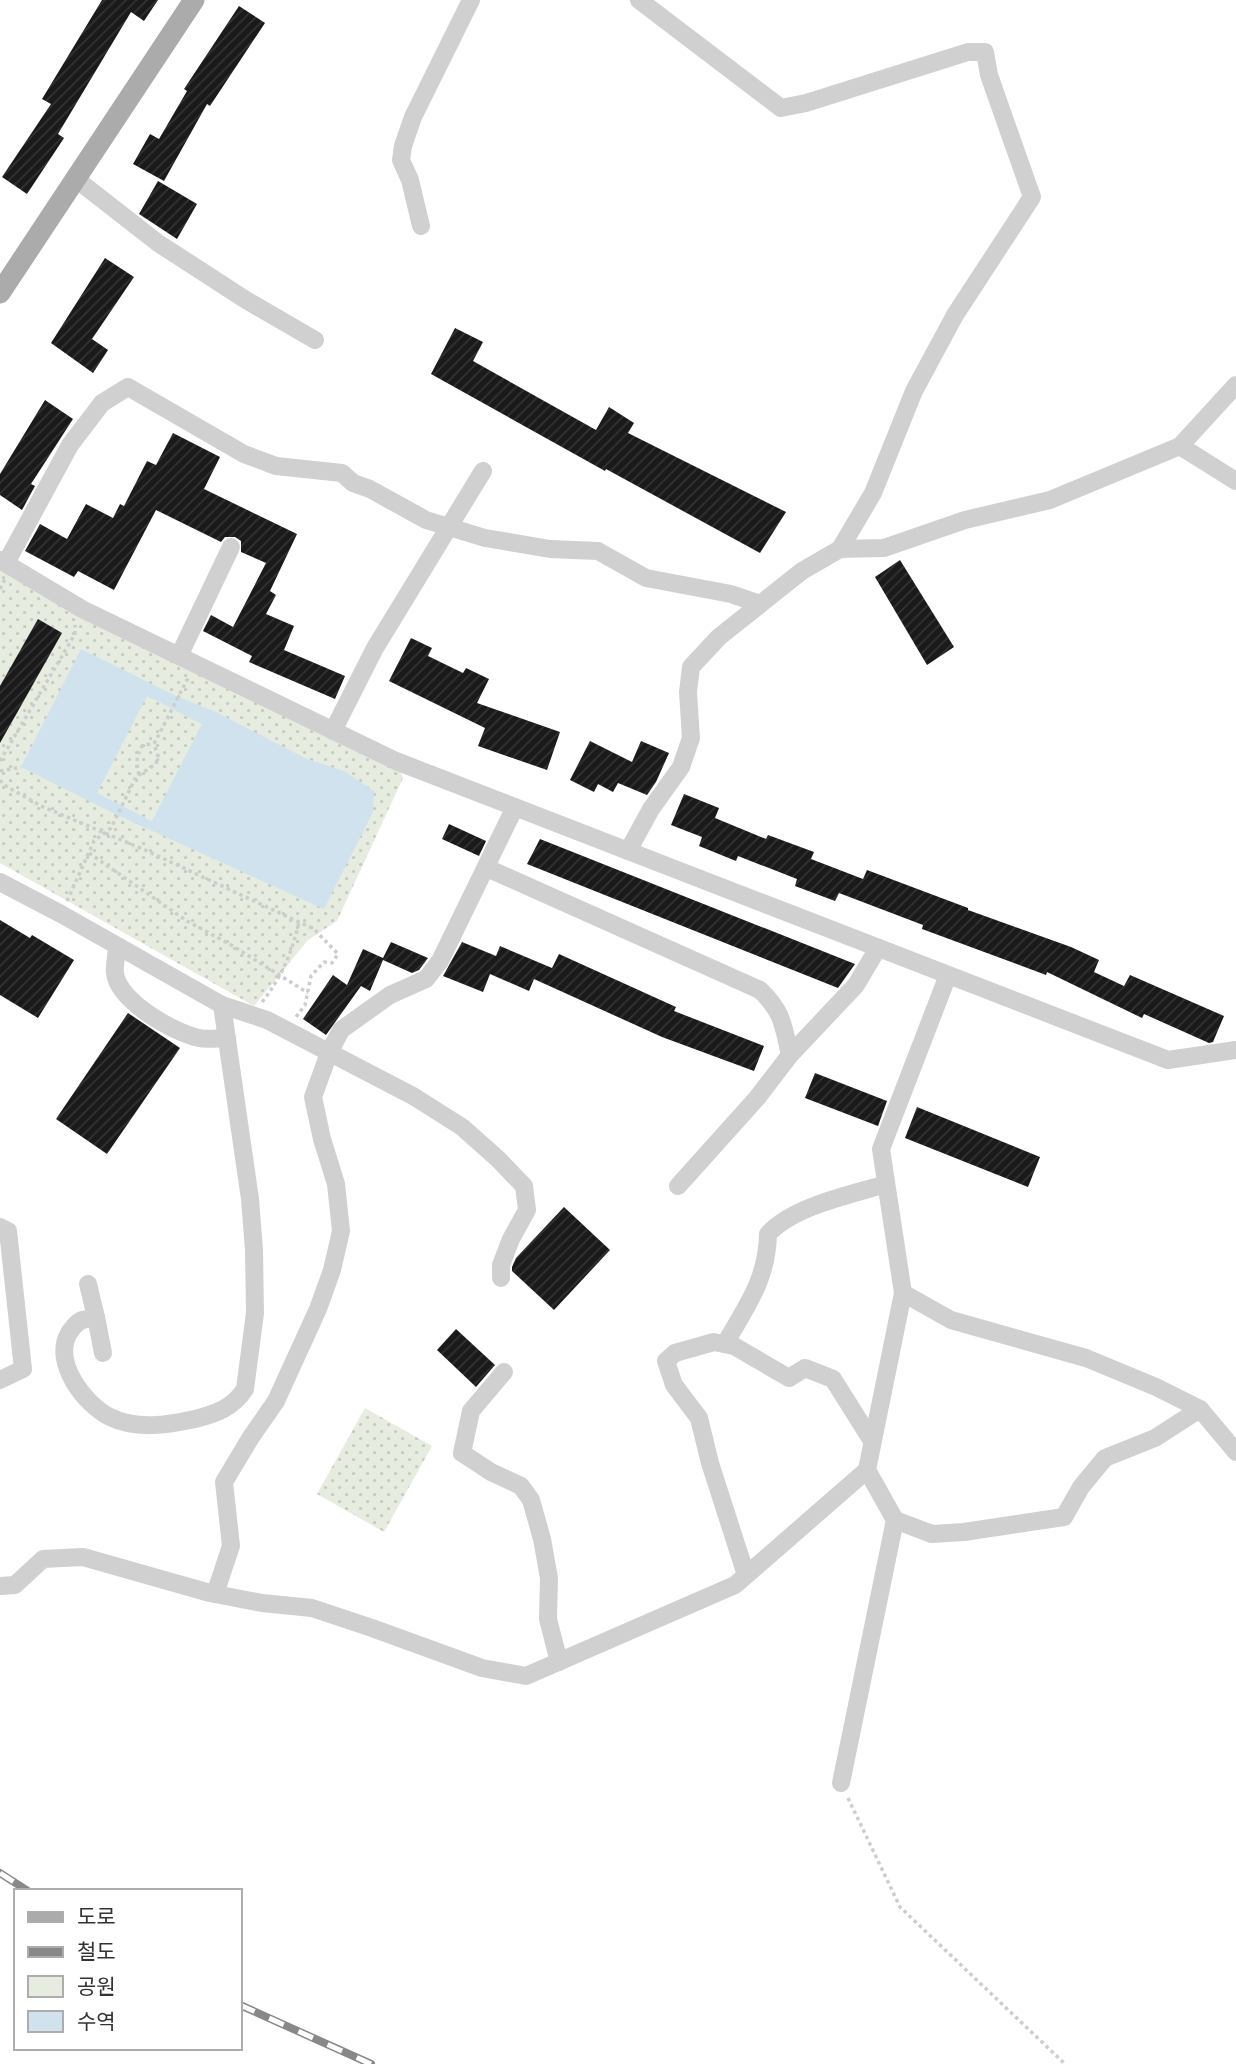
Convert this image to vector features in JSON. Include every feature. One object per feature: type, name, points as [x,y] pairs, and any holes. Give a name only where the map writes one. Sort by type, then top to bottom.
[{"type":"main road","points":[[0,293],[194,0]]},
{"type":"street","points":[[421,226],[410,180],[401,160],[403,146],[413,117],[471,0]]},
{"type":"street","points":[[639,0],[781,108],[806,103],[968,52],[985,52],[989,75],[1032,197],[955,315],[915,391],[873,493],[840,549]]},
{"type":"street","points":[[76,179],[158,243],[246,300],[315,340]]},
{"type":"street","points":[[628,851],[651,808],[681,767],[691,738],[688,692],[691,667],[719,637],[802,571],[840,549],[884,548],[965,520],[1050,500],[1180,446],[1236,384]]},
{"type":"street","points":[[760,604],[731,594],[646,578],[598,551],[551,549],[485,538],[426,520],[354,483],[342,473],[276,466],[244,454],[128,387],[102,403],[70,445],[3,562],[76,605],[396,761],[1168,1060],[1236,1050]]},
{"type":"street","points":[[1180,446],[1236,481]]},
{"type":"street","points":[[333,731],[374,648],[483,471]]},
{"type":"street","points":[[179,656],[231,547]]},
{"type":"street","points":[[215,1594],[232,1546],[224,1482],[276,1401],[318,1309],[332,1270],[341,1231],[336,1184],[313,1097],[329,1053],[341,1030],[390,995],[426,979],[440,961],[515,807]]},
{"type":"street","points":[[487,868],[760,990],[775,1004],[790,1055]]},
{"type":"street","points":[[0,882],[222,1005],[259,1018],[413,1096],[461,1127],[524,1186],[527,1210],[501,1265],[501,1278]]},
{"type":"street","points":[[117,946],[114,975],[136,1005],[157,1019],[200,1038],[226,1038]]},
{"type":"street","points":[[678,1186],[757,1098],[790,1055],[856,985],[878,948]]},
{"type":"street","points":[[948,975],[881,1149],[903,1293],[867,1470],[895,1520],[932,1534],[964,1532],[1063,1517],[1105,1458],[1155,1438],[1200,1409]]},
{"type":"street","points":[[96,1317],[77,1322],[64,1346],[65,1356],[74,1381],[85,1397],[96,1409],[112,1418],[127,1423],[150,1425],[182,1422],[230,1406],[245,1390],[255,1313],[254,1250],[250,1199],[222,1005]]},
{"type":"street","points":[[725,1344],[759,1283],[767,1258],[768,1234],[777,1225],[819,1205],[886,1184]]},
{"type":"street","points":[[0,1227],[8,1231],[23,1369],[0,1380]]},
{"type":"street","points":[[88,1284],[103,1353]]},
{"type":"street","points":[[903,1293],[951,1320],[1086,1358],[1156,1387],[1200,1409],[1236,1452]]},
{"type":"street","points":[[746,1575],[710,1463],[699,1418],[674,1385],[666,1361],[674,1353],[714,1342],[734,1346],[789,1378],[805,1368],[833,1379],[872,1441]]},
{"type":"street","points":[[504,1371],[471,1410],[461,1453],[491,1472],[521,1486],[531,1500],[549,1578],[548,1619],[559,1662]]},
{"type":"street","points":[[0,1586],[15,1586],[43,1559],[83,1556],[215,1594],[262,1603],[312,1608],[482,1668],[526,1676],[735,1585],[867,1470]]},
{"type":"street","points":[[841,1783],[895,1520]]},
{"type":"path","points":[[0,761],[75,634],[76,605]]},
{"type":"path","points":[[61,914],[94,841],[111,828],[139,775],[156,764],[158,756],[155,743],[195,664]]},
{"type":"path","points":[[139,775],[136,761],[138,753],[142,746],[155,743]]},
{"type":"path","points":[[0,771],[21,767]]},
{"type":"path","points":[[0,780],[41,806],[104,833],[299,922],[314,929],[338,954],[332,963],[324,962],[311,976],[305,1005],[296,1018],[259,1018],[281,976],[299,922]]},
{"type":"path","points":[[89,853],[187,921],[308,993]]},
{"type":"path","points":[[841,1783],[900,1907],[1065,2064]]},
{"type":"green space","points":[[0,560],[396,761],[403,778],[337,921],[308,940],[254,1006],[0,863]]},
{"type":"green space","points":[[365,1408],[432,1446],[384,1532],[317,1494]]},
{"type":"water","points":[[81,649],[174,695],[216,712],[307,759],[344,771],[374,791],[373,812],[324,909],[115,814],[21,767]],"holes":[[[147,696],[202,724],[152,821],[97,793]]]},
{"type":"building","points":[[102,0],[158,0],[144,21],[131,12],[58,134],[64,138],[27,194],[2,177],[51,104],[42,99]]},
{"type":"building","points":[[239,6],[265,23],[210,106],[207,104],[164,181],[133,164],[150,134],[159,139],[187,91],[184,89]]},
{"type":"building","points":[[158,181],[197,204],[177,239],[139,214]]},
{"type":"building","points":[[105,258],[134,277],[92,339],[108,350],[93,373],[51,343]]},
{"type":"building","points":[[455,328],[483,342],[473,361],[596,430],[609,407],[634,423],[628,433],[786,512],[760,553],[431,374]]},
{"type":"building","points":[[45,400],[73,419],[31,484],[35,486],[22,510],[0,495],[0,474]]},
{"type":"building","points":[[173,433],[220,457],[204,489],[297,534],[270,591],[276,595],[266,614],[294,626],[284,650],[345,676],[335,699],[249,662],[252,656],[203,631],[211,615],[233,627],[266,563],[241,552],[241,541],[235,537],[225,537],[221,542],[156,510],[114,590],[78,571],[74,577],[25,551],[40,524],[67,539],[86,504],[113,518],[120,504],[124,506],[147,461],[156,465]]},
{"type":"building","points":[[900,560],[954,647],[927,665],[875,577]]},
{"type":"building","points":[[38,619],[62,633],[0,743],[0,686]]},
{"type":"building","points":[[411,638],[432,648],[428,656],[463,673],[466,668],[489,679],[477,703],[560,732],[547,770],[478,746],[485,728],[389,681]]},
{"type":"building","points":[[590,741],[632,762],[641,741],[669,753],[647,795],[618,783],[613,792],[598,784],[594,792],[570,780]]},
{"type":"building","points":[[684,794],[719,808],[715,818],[766,839],[768,835],[814,852],[811,859],[863,879],[867,870],[1071,947],[1099,960],[1094,972],[1124,986],[1130,975],[1224,1016],[1213,1042],[1209,1043],[1144,1014],[1142,1018],[1047,972],[1046,975],[922,929],[923,925],[839,893],[835,901],[795,886],[797,879],[738,856],[736,861],[699,846],[702,837],[671,825]]},
{"type":"building","points":[[449,824],[486,841],[479,856],[442,839]]},
{"type":"building","points":[[540,839],[855,964],[838,988],[527,864]]},
{"type":"building","points":[[0,920],[74,960],[38,1018],[0,995]]},
{"type":"building","points":[[391,942],[428,958],[419,970],[412,973],[383,960],[370,991],[361,986],[326,1035],[303,1019],[333,975],[347,985],[363,949],[383,958]]},
{"type":"building","points":[[462,942],[496,956],[500,946],[552,968],[559,954],[676,1007],[674,1011],[764,1046],[754,1071],[662,1037],[534,979],[529,991],[490,974],[483,992],[443,976]]},
{"type":"building","points":[[128,1013],[180,1048],[107,1154],[56,1119]]},
{"type":"building","points":[[815,1073],[887,1101],[878,1126],[805,1098]]},
{"type":"building","points":[[917,1107],[1040,1157],[1028,1187],[905,1138]]},
{"type":"building","points":[[564,1207],[610,1250],[554,1310],[512,1271],[512,1267],[516,1258]]},
{"type":"building","points":[[456,1329],[495,1365],[476,1387],[437,1350]]},
{"type":"railway","points":[[0,1873],[25,1889]]},
{"type":"railway","points":[[242,2006],[371,2064]]}]
